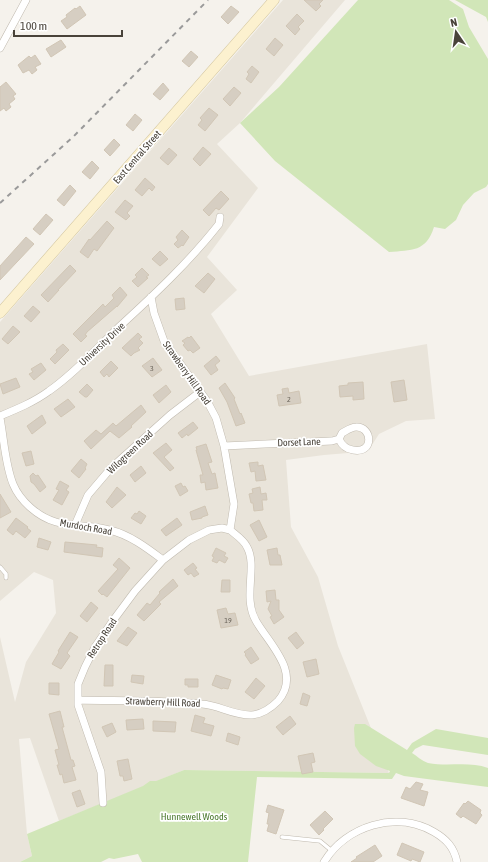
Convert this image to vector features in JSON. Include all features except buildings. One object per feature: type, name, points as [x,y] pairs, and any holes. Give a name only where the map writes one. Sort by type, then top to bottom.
[{"type":"main road","name":"East Central Street","points":[[0,313],[274,0]]},
{"type":"street","points":[[0,48],[26,0]]},
{"type":"street","name":"University Drive","points":[[0,417],[23,407],[48,392],[78,366],[192,256],[219,224],[220,217]]},
{"type":"street","name":"Strawberry Hill Road","points":[[78,700],[162,701],[204,704],[236,714],[252,715],[263,712],[274,704],[283,694],[287,684],[284,666],[280,656],[255,620],[249,598],[250,556],[248,547],[230,530],[234,504],[224,446],[216,418],[207,401],[164,342],[154,313],[151,297]]},
{"type":"street","name":"Wilogreen Road","points":[[75,524],[88,495],[111,468],[170,415],[200,392]]},
{"type":"street","name":"Murdoch Road","points":[[0,417],[9,471],[13,484],[22,499],[33,510],[55,522],[111,530],[143,545],[163,560]]},
{"type":"street","points":[[354,426],[362,427],[366,431],[369,441],[365,449],[360,451],[348,449],[341,444],[339,439],[342,433],[354,426]]},
{"type":"street","name":"Dorset Lane","points":[[224,446],[339,439]]},
{"type":"street","name":"Retrop Road","points":[[103,804],[101,772],[81,716],[78,700],[78,684],[85,667],[95,647],[135,591],[163,560],[190,540],[209,530],[222,528],[230,530]]},
{"type":"street","points":[[324,862],[332,851],[346,838],[363,828],[381,823],[401,822],[421,826],[439,835],[451,846],[457,862]]},
{"type":"lane","points":[[0,567],[6,574],[6,578]]},
{"type":"lane","points":[[282,837],[320,841],[332,851]]},
{"type":"shaded area","points":[[283,0],[345,0],[240,123],[217,144],[258,188],[207,257],[237,290],[211,314],[249,376],[427,344],[435,419],[406,421],[379,434],[372,445],[348,453],[286,460],[291,527],[318,577],[338,646],[389,773],[184,770],[59,821],[30,738],[19,739],[27,834],[32,856],[20,862],[0,862],[0,637],[15,702],[26,662],[56,613],[53,580],[34,572],[0,601],[0,322]]},
{"type":"green space","points":[[358,0],[449,0],[463,9],[469,27],[488,59],[488,184],[486,187],[474,193],[463,205],[456,220],[445,229],[434,227],[427,241],[411,250],[389,252],[275,161],[240,123],[279,87]]},
{"type":"green space","points":[[455,0],[488,0],[488,22],[486,17]]},
{"type":"green space","name":"Hunnewell Woods","points":[[355,724],[365,724],[407,750],[412,743],[436,729],[488,738],[488,755],[423,745],[415,749],[412,753],[428,763],[466,764],[488,768],[488,787],[404,776],[396,773],[392,779],[257,777],[248,862],[142,862],[138,854],[114,859],[109,858],[101,862],[20,862],[32,856],[27,834],[143,786],[150,781],[156,781],[184,770],[389,773],[390,771],[376,766],[360,754],[355,746]]},
{"type":"railway","points":[[0,203],[74,136],[208,0]]}]
